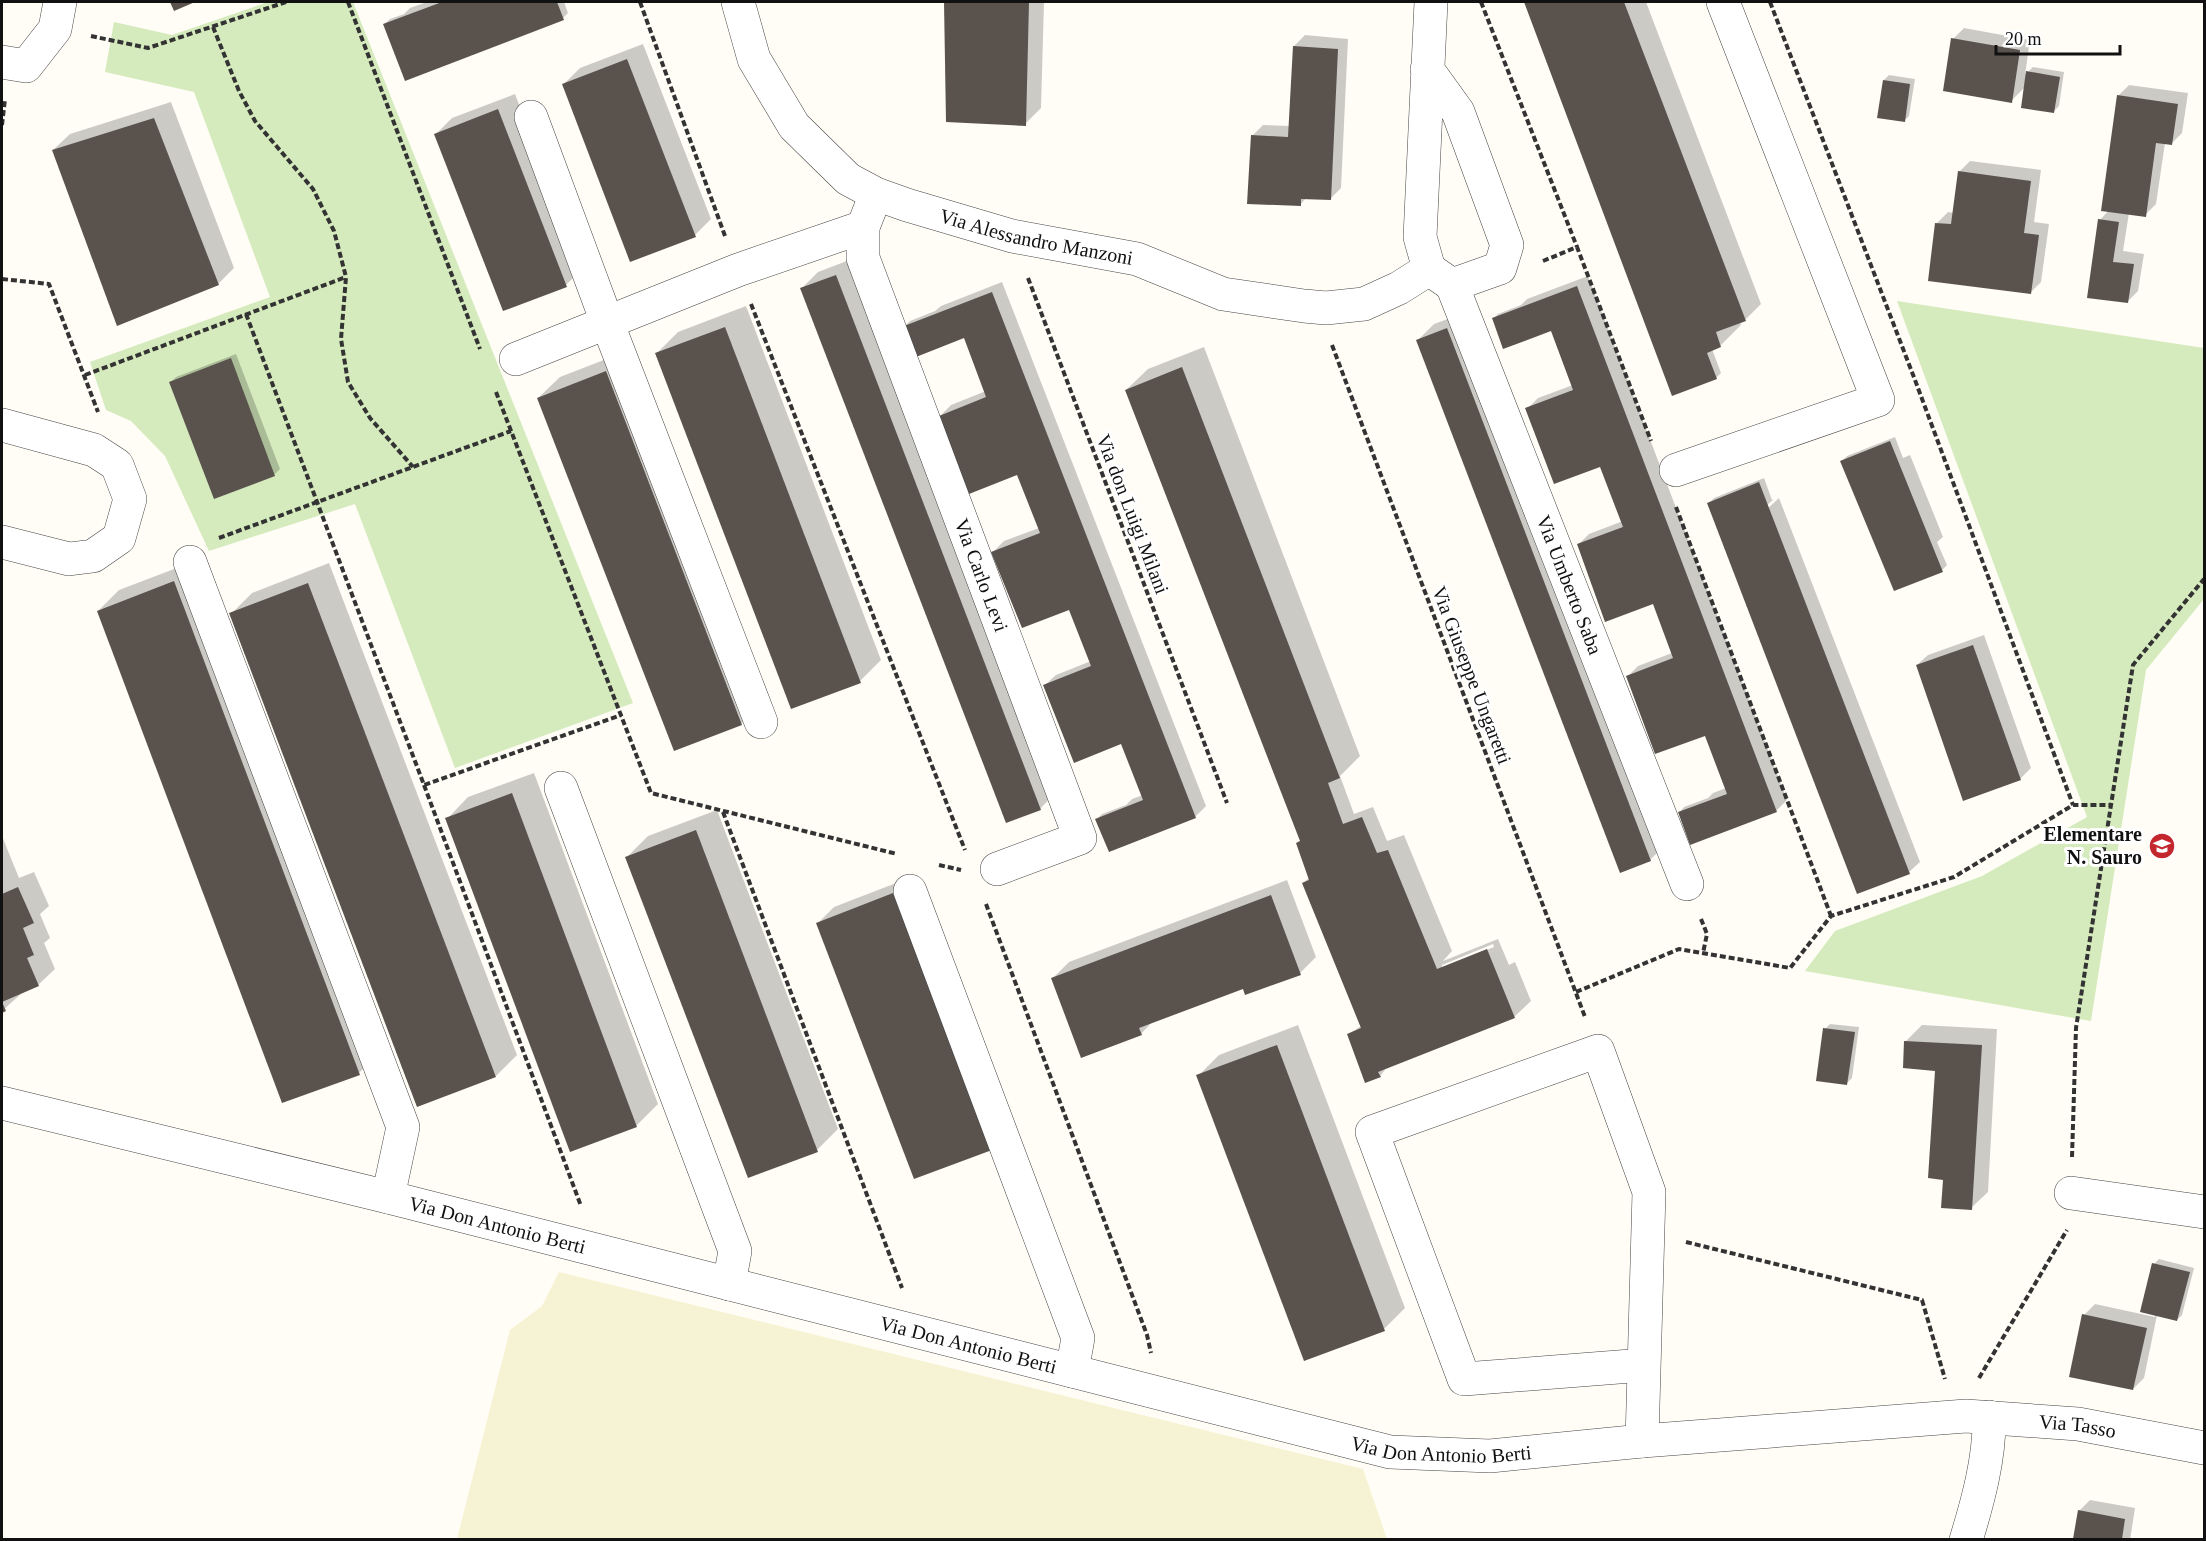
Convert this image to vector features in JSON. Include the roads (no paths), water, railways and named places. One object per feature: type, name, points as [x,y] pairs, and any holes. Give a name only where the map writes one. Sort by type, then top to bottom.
[{"type":"street","name":"Via Alessandro Manzoni","points":[[738,2],[754,59],[794,126],[848,179],[876,194],[1012,236],[1137,259],[1223,294],[1326,308],[1364,304],[1399,288],[1441,277],[1500,268],[1507,245],[1458,112],[1428,69]]},
{"type":"street","points":[[1431,2],[1420,237],[1441,277]]},
{"type":"street","points":[[1674,483],[1878,400],[1723,2]]},
{"type":"street","points":[[2,62],[26,66],[57,15]]},
{"type":"street","points":[[531,117],[760,722]]},
{"type":"street","name":"Via Carlo Levi","points":[[876,194],[863,227],[863,258],[1080,838],[997,869]]},
{"type":"street","points":[[516,359],[746,267],[863,227]]},
{"type":"street","name":"Via Umberto Saba","points":[[1441,277],[1687,884]]},
{"type":"street","points":[[2,425],[94,450],[117,465],[130,499],[119,538],[93,555],[69,560],[2,542]]},
{"type":"street","points":[[200,552],[403,1128],[388,1197]]},
{"type":"street","points":[[561,788],[735,1251],[729,1284]]},
{"type":"street","points":[[910,891],[1078,1338],[1072,1371]]},
{"type":"street","points":[[1642,1441],[1649,1192],[1598,1051],[1372,1132],[1464,1379],[1644,1365]]},
{"type":"street","name":"Via Don Antonio Berti","points":[[2,1103],[388,1197],[1390,1452],[1490,1456],[1949,1416]]},
{"type":"street","points":[[2070,1193],[2205,1212]]},
{"type":"street","name":"Via Tasso","points":[[1949,1416],[2078,1424],[2205,1449]]},
{"type":"street","points":[[1966,1539],[1990,1435],[1989,1417]]},
{"type":"place","name":"Elementare N. Sauro","points":[[2162,846]]}]
